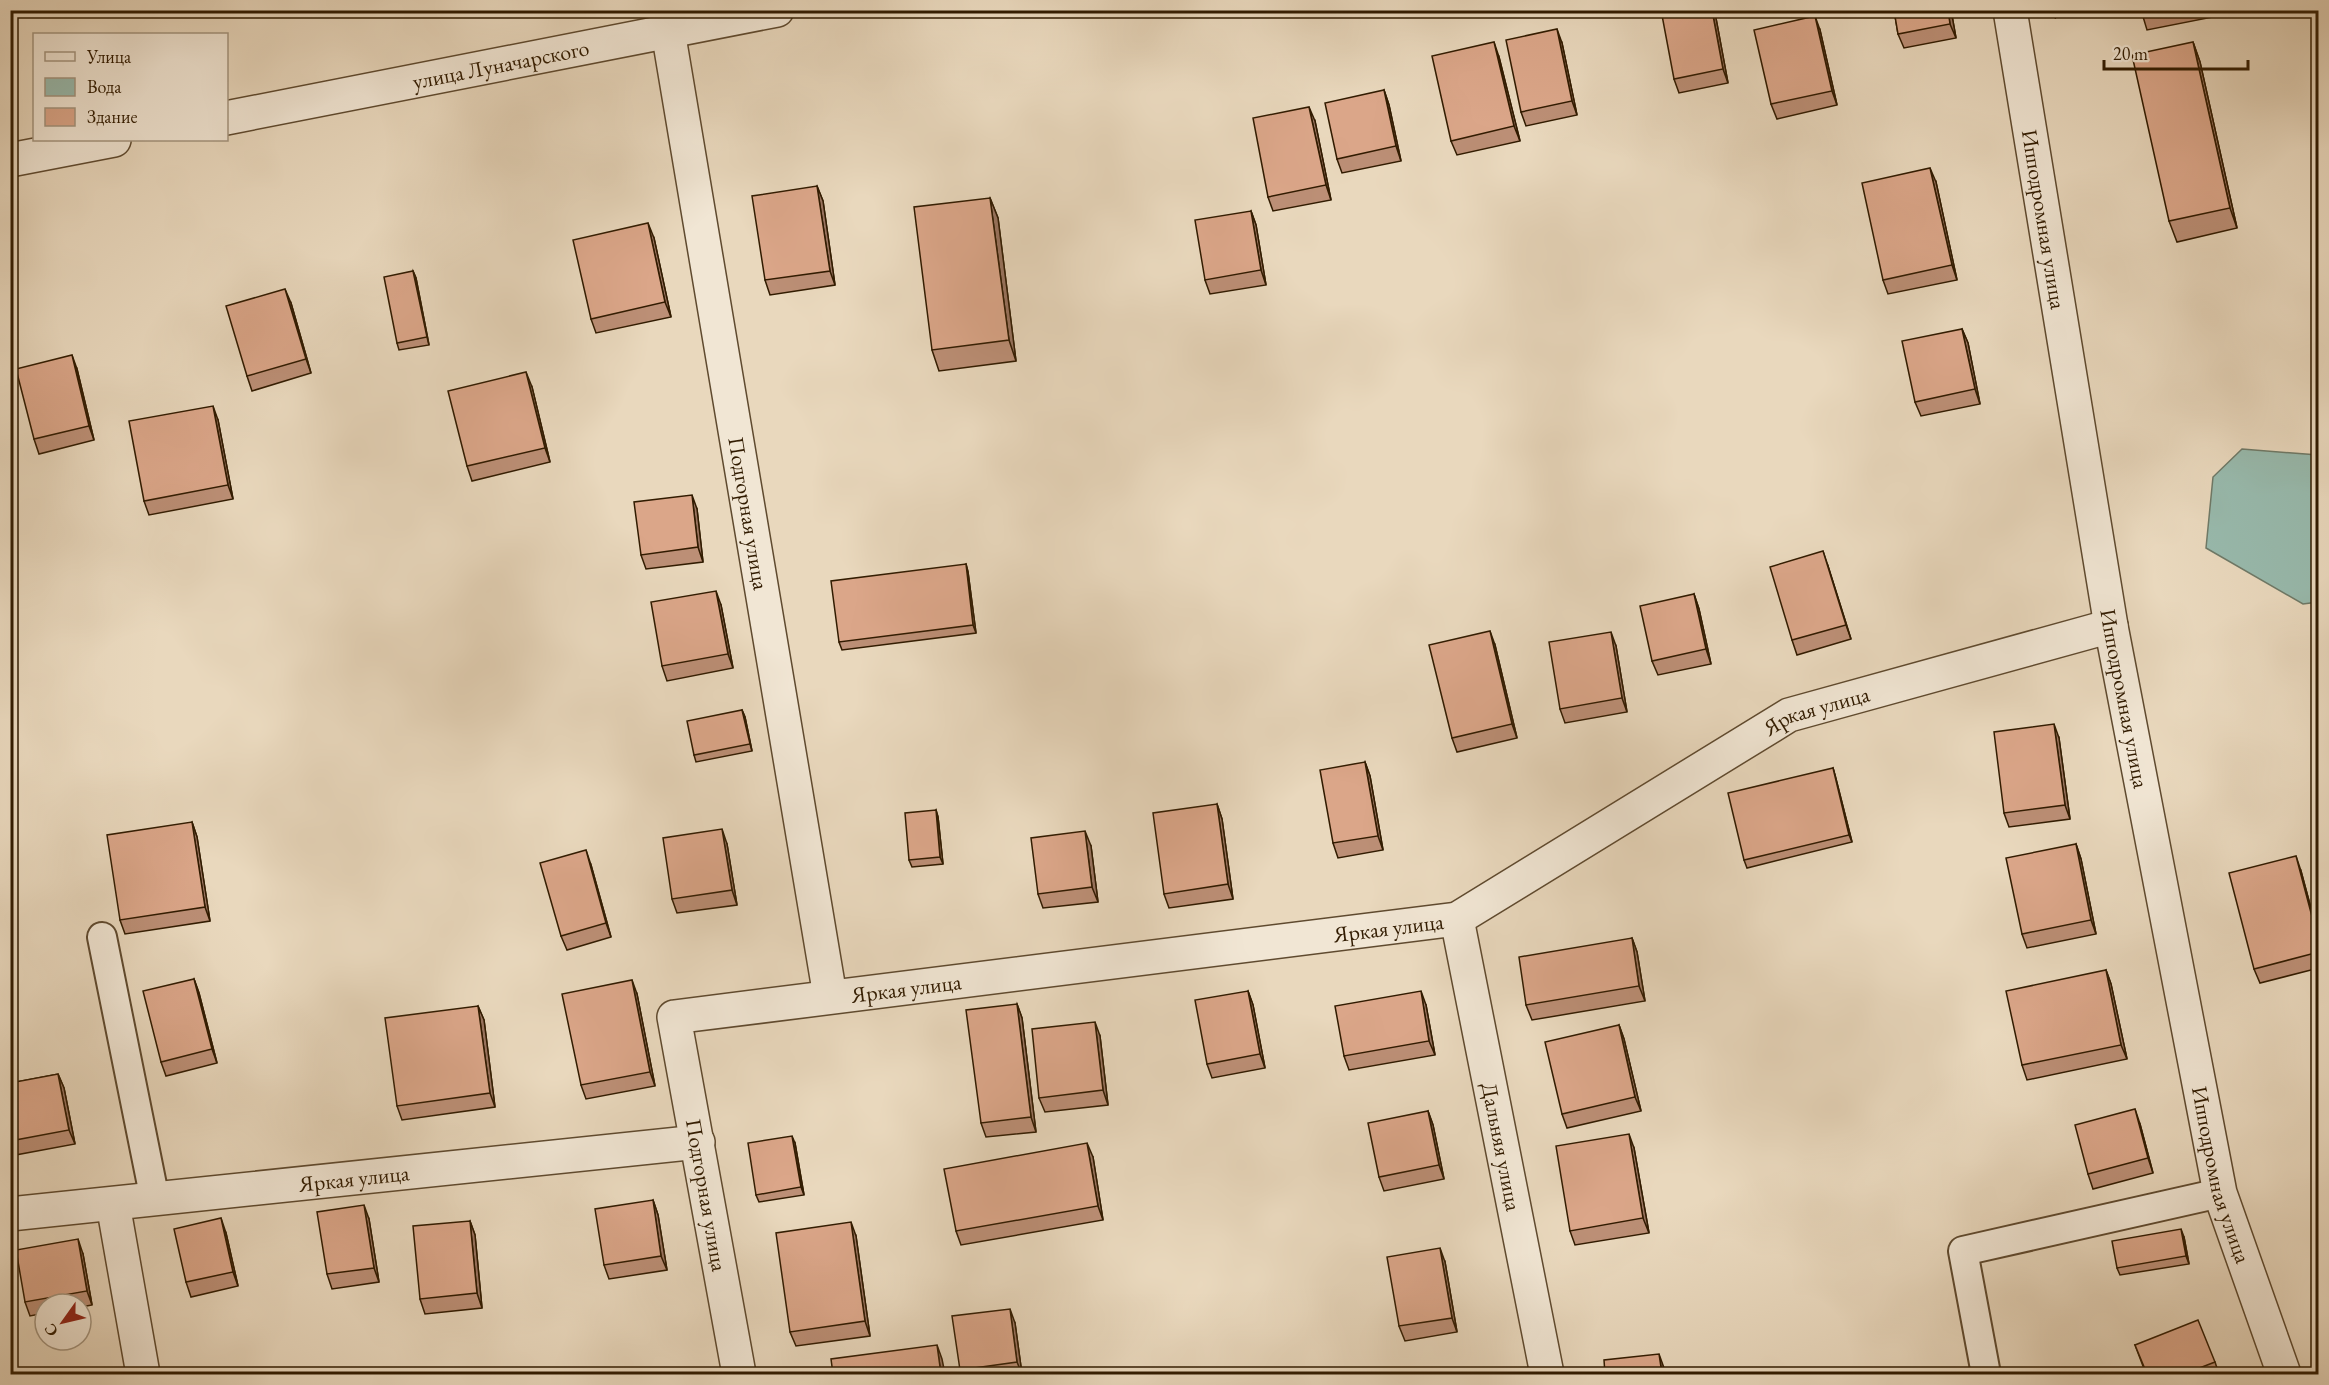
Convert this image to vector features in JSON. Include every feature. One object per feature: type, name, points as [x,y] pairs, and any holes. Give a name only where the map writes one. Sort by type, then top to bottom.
[{"type":"street","name":"улица Луначарского","points":[[228,117],[777,10]]},
{"type":"street","name":"Ипподромная улица","points":[[2010,10],[2111,627],[2220,1193],[2284,1374]]},
{"type":"street","name":"Подгорная улица","points":[[668,31],[830,996]]},
{"type":"street","points":[[10,160],[109,141]]},
{"type":"street","name":"Яркая улица","points":[[674,1017],[1457,919],[1789,715],[2111,627]]},
{"type":"street","name":"Дальняя улица","points":[[1457,919],[1546,1374]]},
{"type":"street","name":"Подгорная улица","points":[[674,1017],[739,1374]]},
{"type":"street","name":"Яркая улица","points":[[10,1215],[698,1142]]},
{"type":"street","points":[[113,1204],[143,1374]]},
{"type":"lane","points":[[102,937],[155,1200]]},
{"type":"lane","points":[[1986,1374],[1963,1251],[2220,1193]]},
{"type":"water","points":[[2242,449],[2318,455],[2318,602],[2303,604],[2206,548],[2213,477]]},
{"type":"building","points":[[1661,10],[1712,10],[1723,69],[1674,79]]},
{"type":"building","points":[[1894,10],[1948,10],[1950,24],[1898,34]]},
{"type":"building","points":[[2141,10],[2169,10],[2142,16]]},
{"type":"building","points":[[1815,16],[1832,91],[1771,104],[1754,30]]},
{"type":"building","points":[[1557,29],[1572,101],[1521,112],[1506,40]]},
{"type":"building","points":[[1494,42],[1514,126],[1451,141],[1432,56]]},
{"type":"building","points":[[2193,42],[2230,208],[2169,221],[2132,55]]},
{"type":"building","points":[[1384,90],[1396,146],[1337,159],[1325,103]]},
{"type":"building","points":[[1309,107],[1326,185],[1268,197],[1253,118]]},
{"type":"building","points":[[1930,168],[1952,265],[1883,280],[1862,183]]},
{"type":"building","points":[[817,186],[830,271],[765,280],[752,196]]},
{"type":"building","points":[[990,198],[1009,340],[932,350],[914,207]]},
{"type":"building","points":[[1251,211],[1261,270],[1205,280],[1195,220]]},
{"type":"building","points":[[648,223],[665,302],[591,319],[573,240]]},
{"type":"building","points":[[413,271],[427,337],[397,343],[384,277]]},
{"type":"building","points":[[285,289],[306,359],[247,376],[226,306]]},
{"type":"building","points":[[1962,329],[1975,389],[1915,402],[1902,341]]},
{"type":"building","points":[[72,355],[89,426],[34,439],[16,369]]},
{"type":"building","points":[[526,372],[545,448],[467,466],[448,391]]},
{"type":"building","points":[[213,406],[228,485],[144,501],[129,421]]},
{"type":"building","points":[[692,495],[698,547],[641,555],[634,502]]},
{"type":"building","points":[[1823,551],[1846,625],[1792,640],[1770,567]]},
{"type":"building","points":[[966,564],[973,625],[839,642],[831,581]]},
{"type":"building","points":[[716,591],[728,654],[662,666],[651,602]]},
{"type":"building","points":[[1694,594],[1706,649],[1652,661],[1640,606]]},
{"type":"building","points":[[1490,631],[1512,724],[1452,738],[1429,645]]},
{"type":"building","points":[[1611,632],[1622,698],[1560,709],[1549,642]]},
{"type":"building","points":[[742,710],[750,744],[694,755],[687,721]]},
{"type":"building","points":[[2054,724],[2065,805],[2004,813],[1994,732]]},
{"type":"building","points":[[1365,762],[1378,836],[1333,843],[1320,770]]},
{"type":"building","points":[[1833,768],[1849,835],[1744,860],[1728,793]]},
{"type":"building","points":[[1217,804],[1228,884],[1164,894],[1153,813]]},
{"type":"building","points":[[936,810],[940,857],[909,860],[905,813]]},
{"type":"building","points":[[192,822],[205,907],[120,920],[107,835]]},
{"type":"building","points":[[722,829],[732,890],[672,899],[663,838]]},
{"type":"building","points":[[1085,831],[1092,887],[1038,894],[1031,838]]},
{"type":"building","points":[[2076,844],[2091,920],[2022,934],[2006,858]]},
{"type":"building","points":[[586,850],[606,923],[561,936],[540,863]]},
{"type":"building","points":[[2296,856],[2319,943],[2319,952],[2254,969],[2229,873]]},
{"type":"building","points":[[1632,938],[1639,986],[1526,1005],[1519,957]]},
{"type":"building","points":[[2106,970],[2121,1045],[2022,1065],[2006,991]]},
{"type":"building","points":[[194,979],[212,1049],[161,1062],[143,991]]},
{"type":"building","points":[[632,980],[650,1072],[581,1085],[562,994]]},
{"type":"building","points":[[1248,991],[1260,1054],[1207,1064],[1195,1000]]},
{"type":"building","points":[[1421,991],[1429,1041],[1344,1056],[1335,1006]]},
{"type":"building","points":[[1017,1004],[1031,1117],[981,1123],[966,1010]]},
{"type":"building","points":[[478,1006],[490,1093],[397,1106],[385,1018]]},
{"type":"building","points":[[1095,1022],[1103,1090],[1039,1098],[1032,1029]]},
{"type":"building","points":[[1619,1025],[1635,1097],[1562,1114],[1545,1042]]},
{"type":"building","points":[[58,1074],[69,1130],[10,1141],[10,1083]]},
{"type":"building","points":[[2135,1109],[2148,1158],[2088,1174],[2075,1125]]},
{"type":"building","points":[[1428,1111],[1439,1165],[1379,1177],[1368,1123]]},
{"type":"building","points":[[1629,1134],[1643,1218],[1570,1231],[1556,1146]]},
{"type":"building","points":[[792,1136],[801,1187],[756,1195],[748,1143]]},
{"type":"building","points":[[1087,1143],[1098,1206],[956,1231],[944,1169]]},
{"type":"building","points":[[653,1200],[661,1256],[604,1265],[595,1209]]},
{"type":"building","points":[[364,1205],[374,1268],[327,1274],[317,1212]]},
{"type":"building","points":[[221,1218],[233,1272],[186,1282],[174,1229]]},
{"type":"building","points":[[470,1221],[477,1293],[420,1299],[413,1226]]},
{"type":"building","points":[[851,1222],[865,1321],[790,1332],[776,1233]]},
{"type":"building","points":[[2181,1229],[2186,1256],[2117,1268],[2112,1241]]},
{"type":"building","points":[[78,1239],[87,1291],[33,1292],[33,1301],[25,1302],[16,1250]]},
{"type":"building","points":[[1440,1248],[1452,1318],[1399,1326],[1387,1257]]},
{"type":"building","points":[[1010,1309],[1017,1362],[960,1370],[952,1316]]},
{"type":"building","points":[[2198,1320],[2215,1362],[2184,1374],[2147,1374],[2135,1345]]},
{"type":"building","points":[[937,1345],[941,1374],[833,1374],[831,1359]]},
{"type":"building","points":[[1659,1354],[1662,1374],[1605,1374],[1604,1360]]}]
